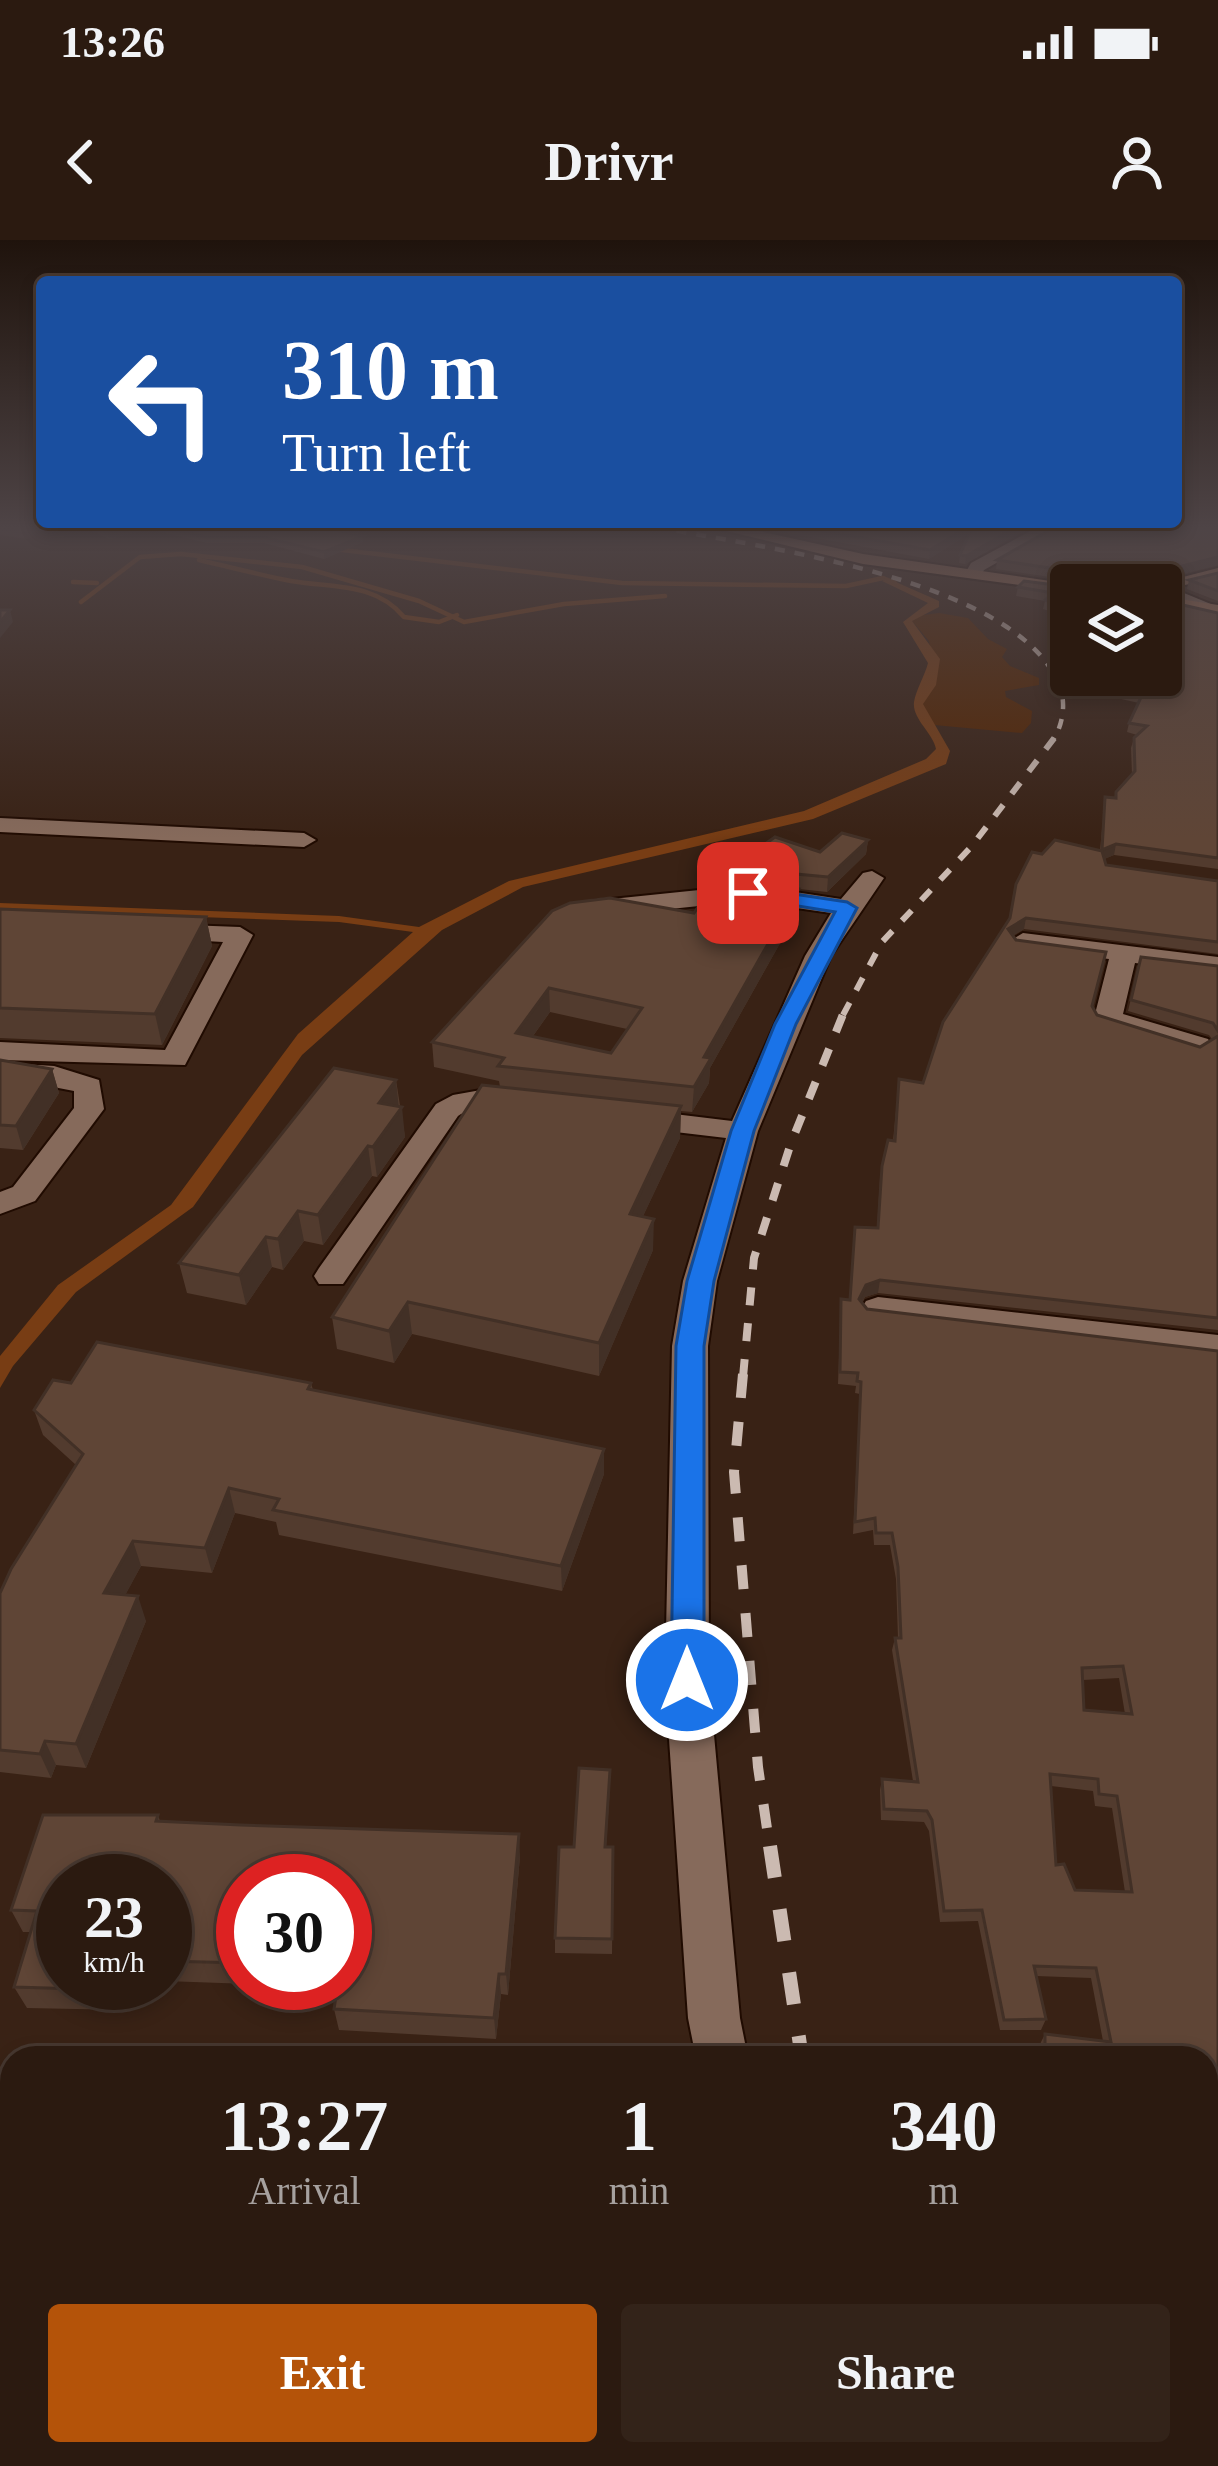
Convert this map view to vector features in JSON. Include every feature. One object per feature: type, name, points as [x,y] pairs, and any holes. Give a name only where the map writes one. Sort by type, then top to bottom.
[{"type":"street","points":[[0,825],[304,840]]},
{"type":"street","points":[[563,915],[748,893],[860,893],[785,1024],[743,1131],[700,1281],[690,1346],[687,1680],[720,2046]]},
{"type":"street","points":[[0,1051],[175,1059],[240,935],[131,931]]},
{"type":"street","points":[[1023,940],[1218,964]]},
{"type":"street","points":[[1124,952],[1108,1018],[1198,1045]]},
{"type":"street","points":[[0,1072],[54,1075],[89,1086],[89,1109],[24,1194],[0,1204]]},
{"type":"street","points":[[332,1276],[447,1110],[459,1100],[549,1108]]},
{"type":"street","points":[[592,1113],[743,1131]]},
{"type":"street","points":[[878,1309],[1218,1347]]},
{"type":"shaded area","points":[[908,631],[919,631],[940,659],[936,685],[923,704],[950,751],[946,764],[813,819],[523,887],[442,930],[302,1055],[193,1207],[76,1292],[0,1388],[0,1356],[58,1285],[171,1205],[298,1034],[413,932],[339,922],[0,910],[0,903],[339,916],[419,927],[509,881],[804,811],[926,759],[936,749],[914,708],[928,663]]},
{"type":"shaded area","points":[[920,631],[980,631],[1007,649],[1002,657],[1010,666],[1039,678],[1039,685],[1005,691],[1006,697],[1032,711],[1031,723],[1022,733],[934,725],[922,704],[936,684],[929,641]]},
{"type":"building","points":[[1182,631],[1218,631],[1218,858],[1116,844],[1102,850],[1105,797],[1116,798],[1135,771],[1134,738],[1147,726],[1129,723],[1142,696],[1182,696]]},
{"type":"building","points":[[842,833],[868,840],[828,877],[731,868],[775,837],[820,852]]},
{"type":"building","points":[[1055,840],[1102,851],[1106,865],[1218,881],[1218,942],[1026,918],[1008,929],[1016,940],[1106,952],[1092,1006],[1097,1015],[1200,1047],[1218,1036],[1218,1318],[880,1280],[866,1285],[859,1299],[867,1309],[1218,1351],[1218,2046],[1045,2046],[1045,2034],[1111,2042],[1096,1968],[1034,1966],[1046,2019],[1004,2020],[982,1910],[944,1911],[927,1811],[884,1809],[882,1779],[918,1782],[895,1638],[901,1638],[892,1533],[876,1533],[875,1518],[855,1522],[861,1382],[858,1373],[840,1372],[841,1299],[850,1300],[855,1227],[878,1228],[882,1166],[888,1140],[895,1141],[899,1079],[923,1083],[943,1022],[1010,918],[1016,884],[1032,852],[1042,854]],"holes":[[[1123,1666],[1132,1714],[1084,1710],[1082,1668]],[[1050,1774],[1098,1779],[1099,1794],[1117,1796],[1132,1892],[1075,1890],[1064,1864],[1056,1865]]]},
{"type":"building","points":[[749,882],[799,889],[704,1057],[711,1058],[694,1087],[498,1066],[504,1058],[432,1042],[552,911],[570,903],[610,898],[694,913],[711,887]],"holes":[[[549,988],[642,1008],[611,1053],[516,1033]]]},
{"type":"building","points":[[0,909],[206,917],[155,1014],[0,1008]]},
{"type":"building","points":[[1141,957],[1218,966],[1218,1031],[1213,1023],[1131,1000]]},
{"type":"building","points":[[0,1060],[52,1069],[16,1126],[0,1125]]},
{"type":"building","points":[[334,1068],[396,1080],[379,1103],[402,1107],[373,1147],[368,1146],[318,1215],[298,1211],[278,1239],[266,1237],[239,1275],[179,1263]]},
{"type":"building","points":[[482,1085],[681,1106],[630,1214],[654,1219],[599,1343],[408,1302],[389,1331],[332,1317]]},
{"type":"building","points":[[97,1342],[311,1383],[308,1389],[604,1449],[561,1566],[273,1510],[279,1499],[229,1488],[205,1548],[133,1541],[104,1593],[138,1596],[76,1744],[45,1741],[40,1754],[0,1750],[0,1593],[83,1454],[34,1410],[53,1380],[71,1383]]},
{"type":"building","points":[[579,1768],[610,1770],[605,1847],[613,1847],[612,1939],[555,1938],[559,1847],[574,1847]]},
{"type":"building","points":[[43,1815],[158,1815],[156,1821],[519,1834],[506,1974],[499,1974],[494,2018],[352,2010],[372,2010],[372,1854],[216,1854],[216,1962],[192,1962],[192,1854],[36,1854],[36,1911],[11,1910]]},
{"type":"building","points":[[36,1914],[36,1988],[14,1987]]},
{"type":"railway","points":[[1010,631],[1035,650],[1060,687],[1062,714],[1054,739]]},
{"type":"railway","points":[[843,1015],[882,942],[971,847],[1054,739]]},
{"type":"railway","points":[[743,1377],[754,1258],[791,1143],[844,1012]]},
{"type":"railway","points":[[743,1374],[734,1472],[758,1767],[770,1849]]},
{"type":"railway","points":[[770,1846],[800,2046]]},
{"type":"route","points":[[687,1680],[690,1346],[700,1281],[743,1131],[785,1024],[847,908],[748,893]]}]
